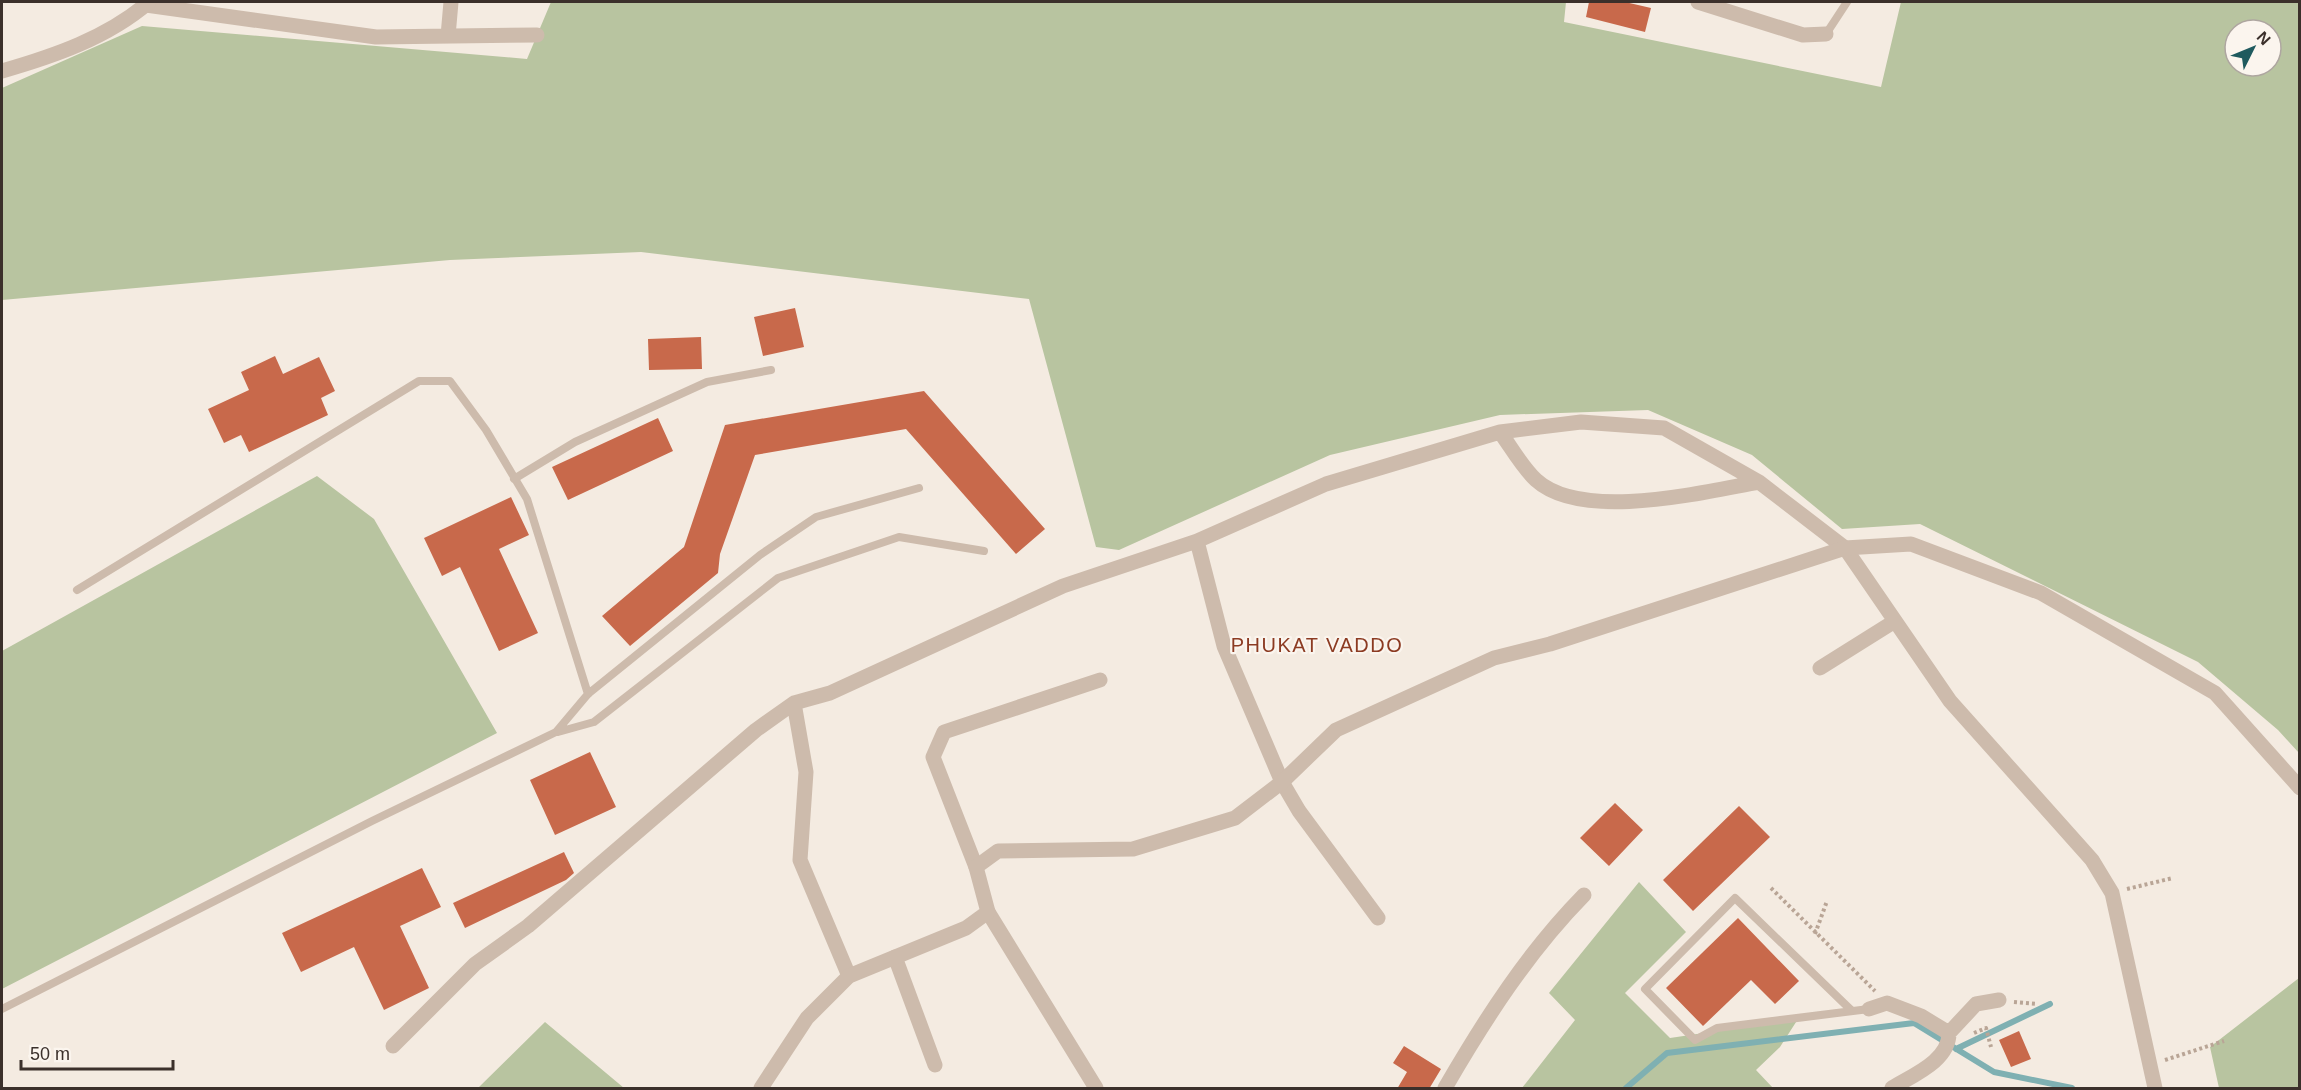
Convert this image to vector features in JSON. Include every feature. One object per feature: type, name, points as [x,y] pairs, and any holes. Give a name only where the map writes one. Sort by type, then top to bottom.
[{"type":"street","points":[[448,36],[451,2]]},
{"type":"street","points":[[1698,2],[1803,35],[1827,34]]},
{"type":"street","points":[[2,71],[46,58],[107,31],[147,3],[376,37],[537,35]]},
{"type":"street","points":[[393,1046],[475,964],[528,926],[756,730],[794,703],[830,693],[1063,586],[1197,540],[1326,484],[1500,432],[1581,422],[1664,428],[1759,482],[1845,548],[1950,701],[2092,860],[2112,893],[2155,1089]]},
{"type":"street","points":[[1500,432],[1536,480],[1559,493],[1590,500],[1629,502],[1759,482]]},
{"type":"street","points":[[1197,540],[1224,646],[1282,782],[1299,811],[1378,918]]},
{"type":"street","points":[[976,867],[998,851],[1133,849],[1235,818],[1282,782],[1336,730],[1494,658],[1550,644],[1845,548],[1911,544],[2041,593],[2215,693],[2300,788]]},
{"type":"street","points":[[1821,669],[1895,621]]},
{"type":"street","points":[[1096,1089],[988,912],[976,867],[933,757],[944,732],[1100,680]]},
{"type":"street","points":[[794,703],[806,772],[800,860],[849,975]]},
{"type":"street","points":[[1445,1089],[1487,1016],[1555,925],[1584,895]]},
{"type":"street","points":[[761,1089],[807,1018],[849,975],[966,928],[988,912]]},
{"type":"street","points":[[895,957],[935,1065]]},
{"type":"street","points":[[1892,1089],[1939,1058],[1949,1039],[1976,1004],[1999,1000]]},
{"type":"street","points":[[1869,1009],[1887,1003],[1921,1016],[1949,1039]]},
{"type":"lane","points":[[1827,34],[1847,2]]},
{"type":"lane","points":[[514,479],[575,442],[697,386],[771,370]]},
{"type":"lane","points":[[77,590],[419,381],[450,381],[486,430],[527,500],[588,694]]},
{"type":"lane","points":[[556,732],[588,694],[760,555],[816,517],[919,488]]},
{"type":"lane","points":[[2,1009],[361,827],[556,732],[594,722],[778,578],[899,537],[984,551]]},
{"type":"lane","points":[[1851,1010],[1735,898],[1645,989],[1695,1040],[1717,1028],[1869,1009]]},
{"type":"path","points":[[2112,893],[2174,878]]},
{"type":"path","points":[[1771,888],[1887,1003]]},
{"type":"path","points":[[1815,934],[1827,901]]},
{"type":"path","points":[[1949,1039],[1986,1028],[1991,1047]]},
{"type":"path","points":[[2150,1064],[2223,1041]]},
{"type":"green space","points":[[551,2],[1566,2],[1564,22],[1881,87],[1901,2],[2299,2],[2299,753],[2278,730],[2198,662],[1920,524],[1842,529],[1752,455],[1648,410],[1500,415],[1330,455],[1119,550],[1096,547],[1029,299],[641,252],[450,260],[2,300],[2,88],[142,26],[527,59]]},
{"type":"green space","points":[[317,476],[374,519],[497,733],[2,989],[2,651]]},
{"type":"green space","points":[[1639,882],[1686,932],[1625,993],[1670,1038],[1798,1019],[1780,1047],[1756,1070],[1773,1088],[1522,1088],[1575,1020],[1549,993]]},
{"type":"green space","points":[[2299,978],[2299,1088],[2219,1088],[2210,1047]]},
{"type":"green space","points":[[545,1022],[624,1088],[478,1088]]},
{"type":"building","points":[[1589,2],[1625,2],[1651,8],[1645,32],[1586,17]]},
{"type":"building","points":[[795,308],[804,347],[763,356],[754,317]]},
{"type":"building","points":[[701,337],[702,369],[649,370],[648,339]]},
{"type":"building","points":[[275,356],[283,374],[319,357],[335,391],[321,398],[328,415],[249,452],[241,435],[224,443],[208,409],[249,390],[241,372]]},
{"type":"building","points":[[924,391],[1045,529],[1016,554],[906,429],[755,455],[720,554],[718,573],[630,646],[602,616],[684,547],[725,425]]},
{"type":"building","points":[[658,418],[673,451],[568,500],[552,467]]},
{"type":"building","points":[[511,497],[529,535],[499,549],[538,633],[499,651],[460,567],[442,576],[424,538]]},
{"type":"building","points":[[590,752],[616,807],[555,835],[530,780]]},
{"type":"building","points":[[1615,803],[1643,830],[1609,866],[1580,838]]},
{"type":"building","points":[[1739,806],[1770,837],[1693,911],[1663,880]]},
{"type":"building","points":[[564,852],[574,873],[566,880],[465,928],[453,903]]},
{"type":"building","points":[[422,868],[441,907],[400,926],[429,988],[384,1010],[354,947],[301,972],[282,933]]},
{"type":"building","points":[[1738,918],[1799,981],[1775,1004],[1751,980],[1703,1026],[1666,988]]},
{"type":"building","points":[[2019,1031],[2031,1059],[2011,1067],[1999,1040]]},
{"type":"building","points":[[1404,1046],[1441,1069],[1429,1089],[1397,1089],[1407,1072],[1393,1063]]},
{"type":"waterway","points":[[1956,1049],[2050,1004]]},
{"type":"waterway","points":[[1626,1088],[1667,1053],[1914,1023],[1994,1072],[2072,1088]]},
{"type":"district","name":"PHUKAT VADDO","points":[[1317,645]]}]
